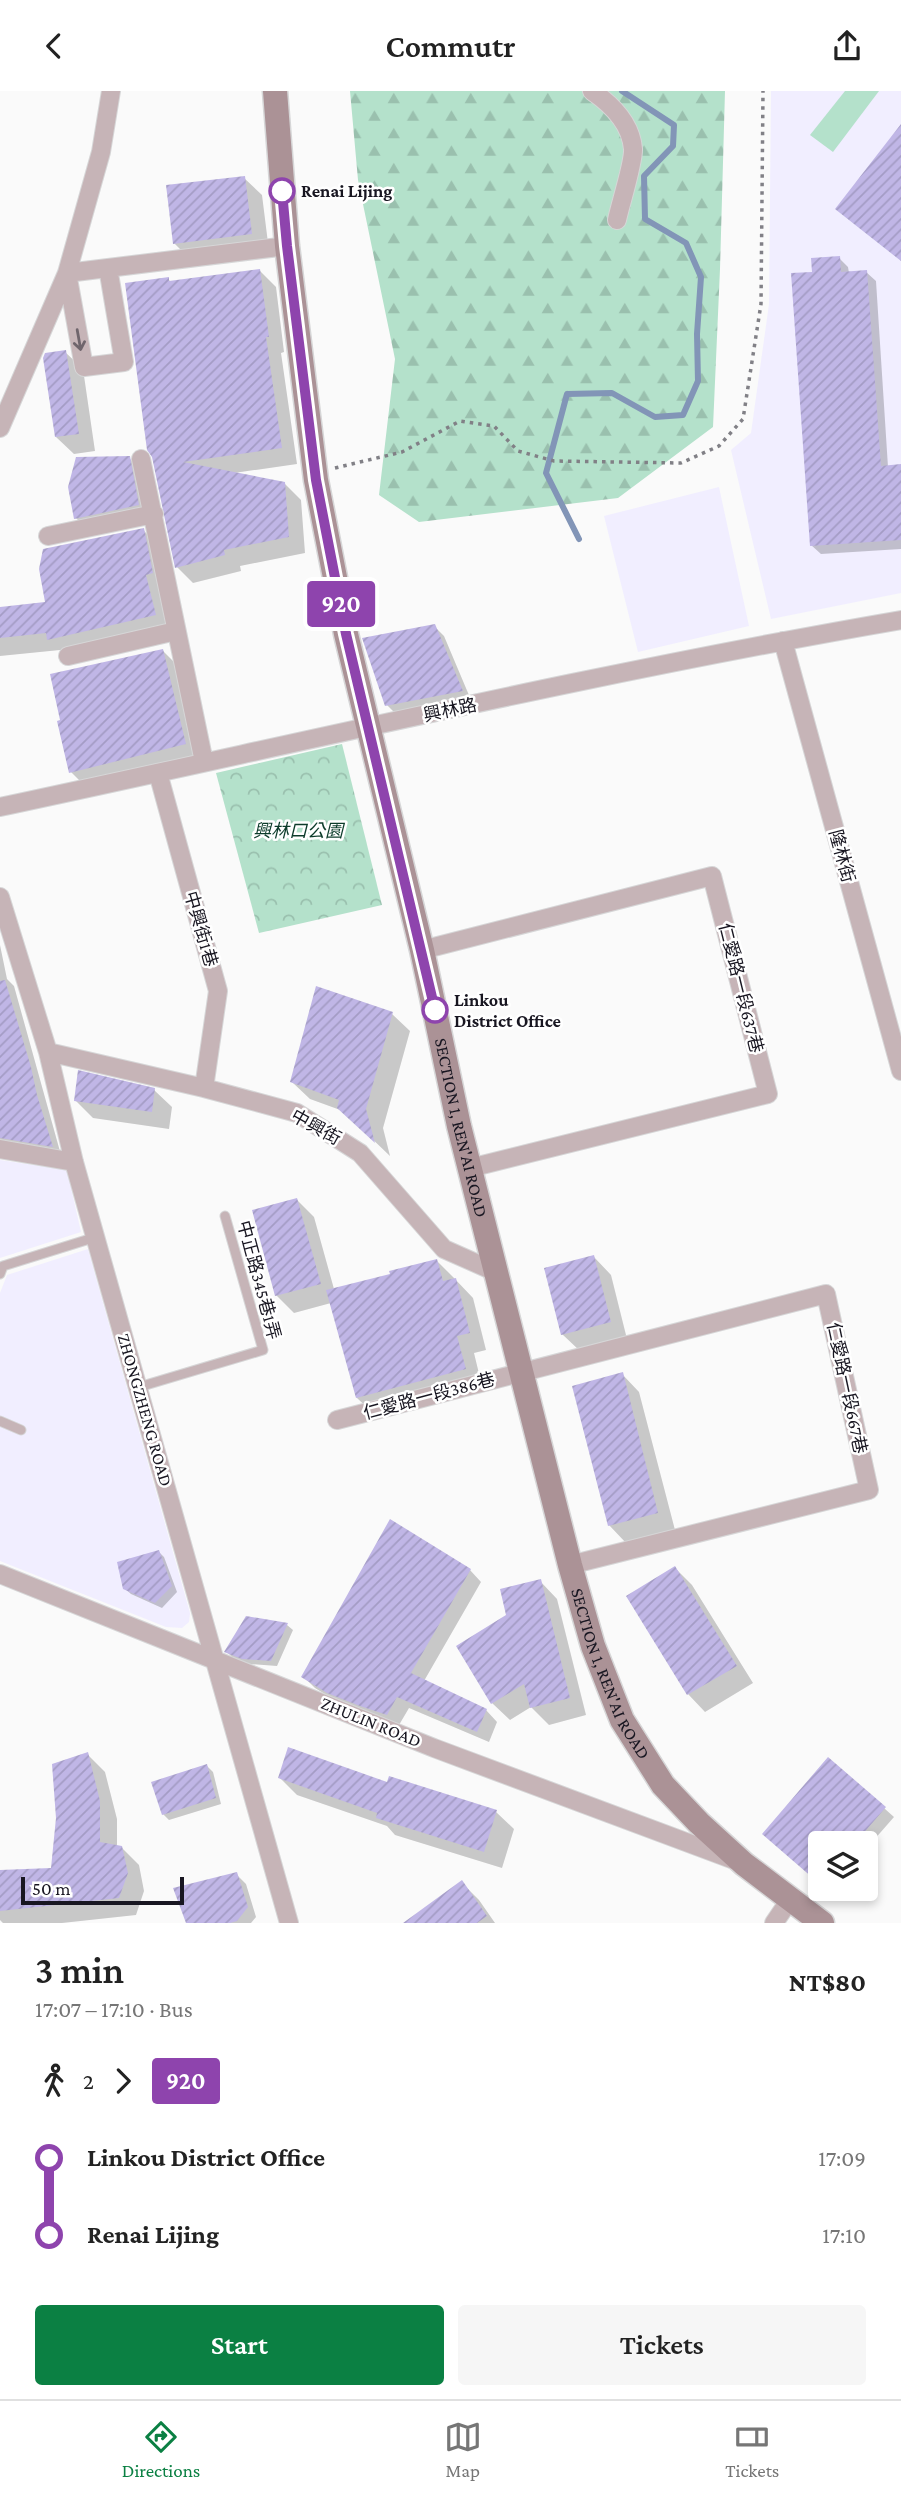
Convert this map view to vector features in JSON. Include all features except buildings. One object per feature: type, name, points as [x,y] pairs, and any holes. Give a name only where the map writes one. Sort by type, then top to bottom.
[{"type":"main road","name":"SECTION 1, REN'AI ROAD","points":[[275,91],[287,246],[315,473],[346,634],[422,950],[470,1168],[520,1371],[593,1646],[622,1720],[663,1785],[744,1864],[822,1923]]},
{"type":"street","points":[[0,428],[67,273],[102,152],[111,91]]},
{"type":"street","points":[[592,91],[625,123],[633,150],[617,221]]},
{"type":"street","points":[[67,273],[287,246]]},
{"type":"street","points":[[67,273],[84,367],[124,362],[108,268]]},
{"type":"street","points":[[141,459],[155,515],[204,762]]},
{"type":"street","points":[[48,536],[155,515]]},
{"type":"street","name":"興林路","points":[[0,807],[368,727],[783,641],[901,620]]},
{"type":"street","points":[[68,656],[176,631]]},
{"type":"street","name":"隆林街","points":[[783,641],[901,1071]]},
{"type":"street","name":"中興街1巷","points":[[158,773],[218,992],[204,1088]]},
{"type":"street","name":"仁愛路一段637巷","points":[[422,950],[712,876],[768,1094],[470,1168]]},
{"type":"street","name":"ZHONGZHENG ROAD","points":[[1,907],[48,1052],[74,1161],[289,1923]]},
{"type":"street","name":"中興街","points":[[48,1052],[204,1088],[297,1113],[360,1153],[444,1249],[498,1273]]},
{"type":"street","points":[[0,1149],[74,1161]]},
{"type":"street","name":"仁愛路一段667巷","points":[[520,1371],[826,1294],[869,1490],[570,1565]]},
{"type":"street","name":"仁愛路一段386巷","points":[[337,1420],[520,1371]]},
{"type":"street","name":"ZHULIN ROAD","points":[[0,1574],[434,1748],[744,1864]]},
{"type":"street","points":[[774,1923],[791,1898]]},
{"type":"lane","name":"中正路345巷1弄","points":[[139,1387],[263,1350],[225,1216]]},
{"type":"lane","points":[[0,1274],[3,1266],[96,1237]]},
{"type":"lane","points":[[0,1421],[21,1430]]},
{"type":"path","points":[[315,473],[401,452],[460,421],[494,426],[518,451],[554,461],[681,463],[719,446],[743,419],[761,304],[763,91]]},
{"type":"shaded area","points":[[771,91],[901,91],[901,593],[771,619],[731,450],[751,433],[769,304]]},
{"type":"shaded area","points":[[719,487],[749,626],[638,652],[604,516]]},
{"type":"shaded area","points":[[0,1160],[67,1170],[81,1232],[0,1258]]},
{"type":"shaded area","points":[[88,1249],[190,1613],[189,1622],[182,1628],[166,1627],[0,1561],[0,1293],[7,1275]]},
{"type":"green space","points":[[350,91],[725,91],[713,427],[618,498],[419,522],[379,495],[395,359],[358,180]]},
{"type":"green space","points":[[845,91],[879,91],[833,152],[810,135]]},
{"type":"green space","name":"興林口公園","points":[[342,744],[382,905],[259,933],[216,773]]},
{"type":"waterway","points":[[579,539],[546,473],[567,394],[612,393],[655,417],[683,415],[698,381],[697,334],[701,277],[686,243],[645,219],[644,176],[673,146],[674,125],[622,91]]},
{"type":"bus line","name":"920","points":[[282,191],[316,480],[346,634],[435,1010]]},
{"type":"place","name":"Renai Lijing","points":[[282,191]]},
{"type":"place","name":"Linkou District Office","points":[[435,1010]]}]
